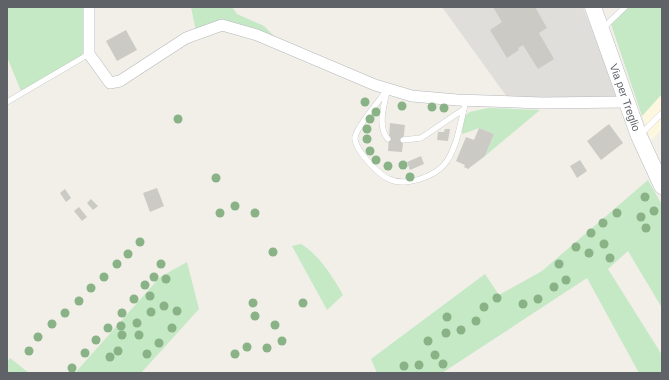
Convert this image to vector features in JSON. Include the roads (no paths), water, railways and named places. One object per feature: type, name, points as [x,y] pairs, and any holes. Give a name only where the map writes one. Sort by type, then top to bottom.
[{"type":"main road","name":"Via per Treglio","points":[[593,7],[639,136],[662,186]]},
{"type":"street","points":[[89,7],[89,54],[110,84],[120,81],[186,38],[222,25],[257,35],[325,65],[388,89],[412,96],[465,104],[626,102]]},
{"type":"lane","points":[[601,30],[625,7]]},
{"type":"lane","points":[[7,102],[89,54]]},
{"type":"lane","points":[[388,89],[368,116],[355,138],[356,144],[366,160],[389,179],[403,182],[429,176],[446,162],[454,146],[465,104]]},
{"type":"lane","points":[[388,89],[382,123],[383,130],[388,139]]},
{"type":"lane","points":[[403,140],[421,138],[465,104]]},
{"type":"lane","points":[[639,136],[662,113]]}]
